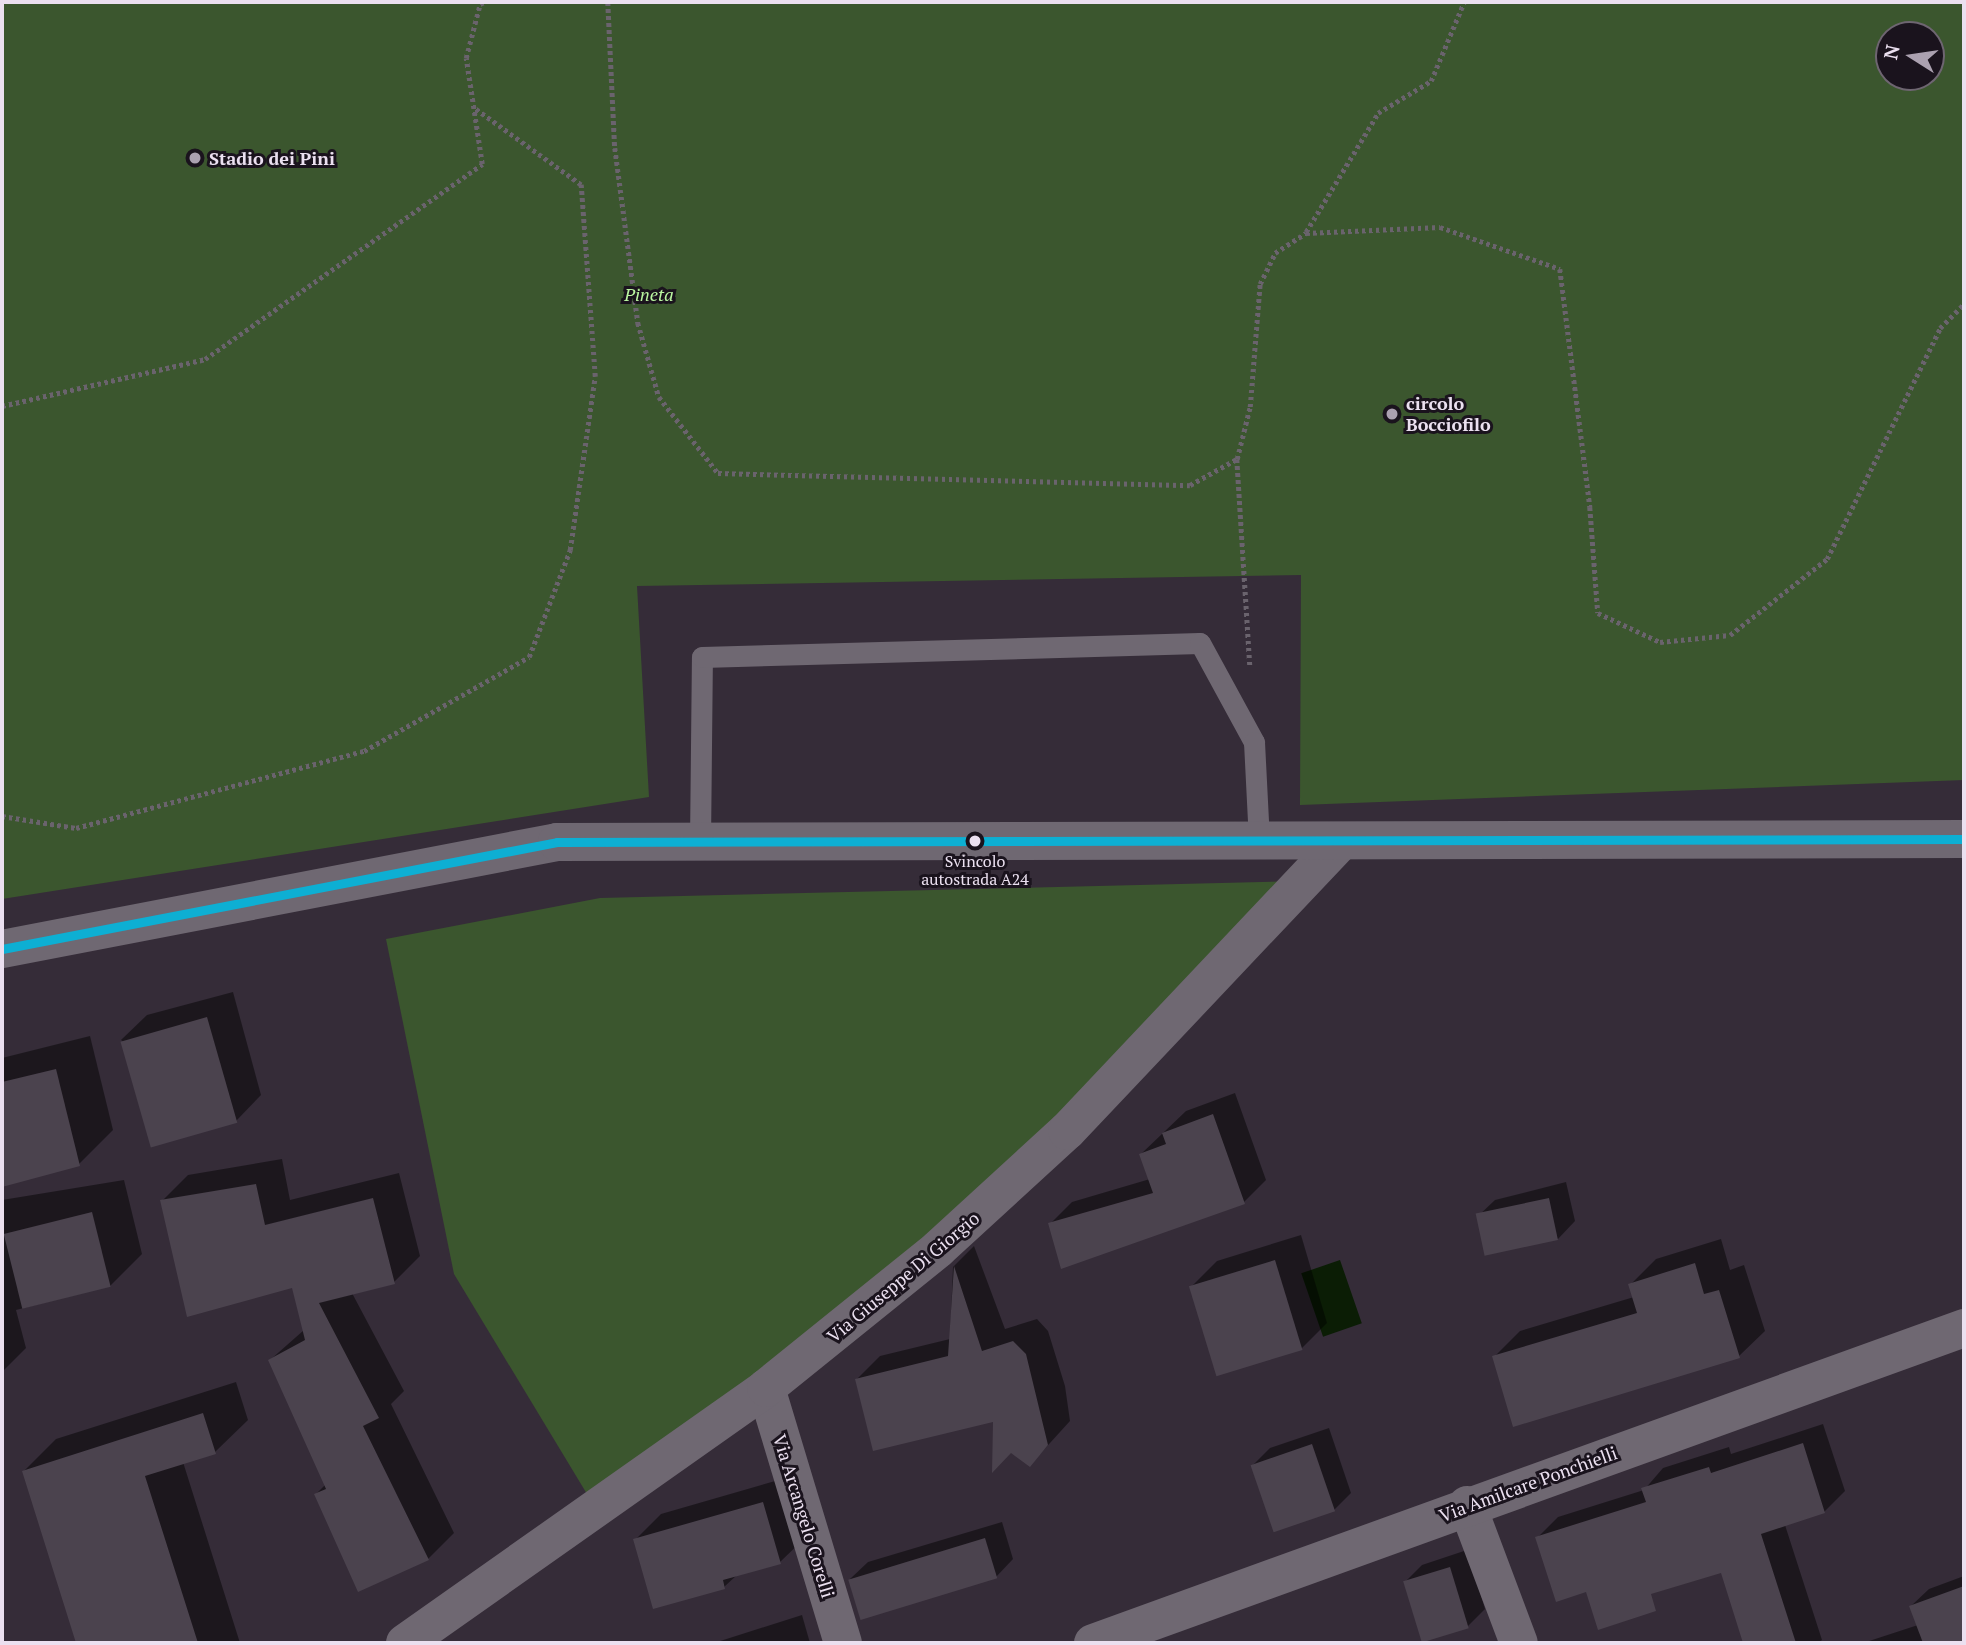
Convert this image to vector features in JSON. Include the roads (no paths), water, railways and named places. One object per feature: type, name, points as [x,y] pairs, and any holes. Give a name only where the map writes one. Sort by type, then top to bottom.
[{"type":"street","points":[[2,949],[557,842],[1964,839]]},
{"type":"street","name":"Via Giuseppe Di Giorgio","points":[[405,1643],[766,1388],[874,1303],[1036,1163],[1341,841]]},
{"type":"street","name":"Via Amilcare Ponchielli","points":[[1093,1643],[1467,1505],[1964,1328]]},
{"type":"street","name":"Via Arcangelo Corelli","points":[[766,1388],[843,1643]]},
{"type":"street","points":[[1467,1505],[1519,1643]]},
{"type":"lane","points":[[700,842],[702,657],[1200,643],[1254,742],[1259,840]]},
{"type":"place","name":"Stadio dei Pini","points":[[195,158]]},
{"type":"place","name":"circolo Bocciofilo","points":[[1392,414]]},
{"type":"place","name":"Svincolo autostrada A24","points":[[975,841]]},
{"type":"park label","name":"Pineta","points":[[649,294]]}]
